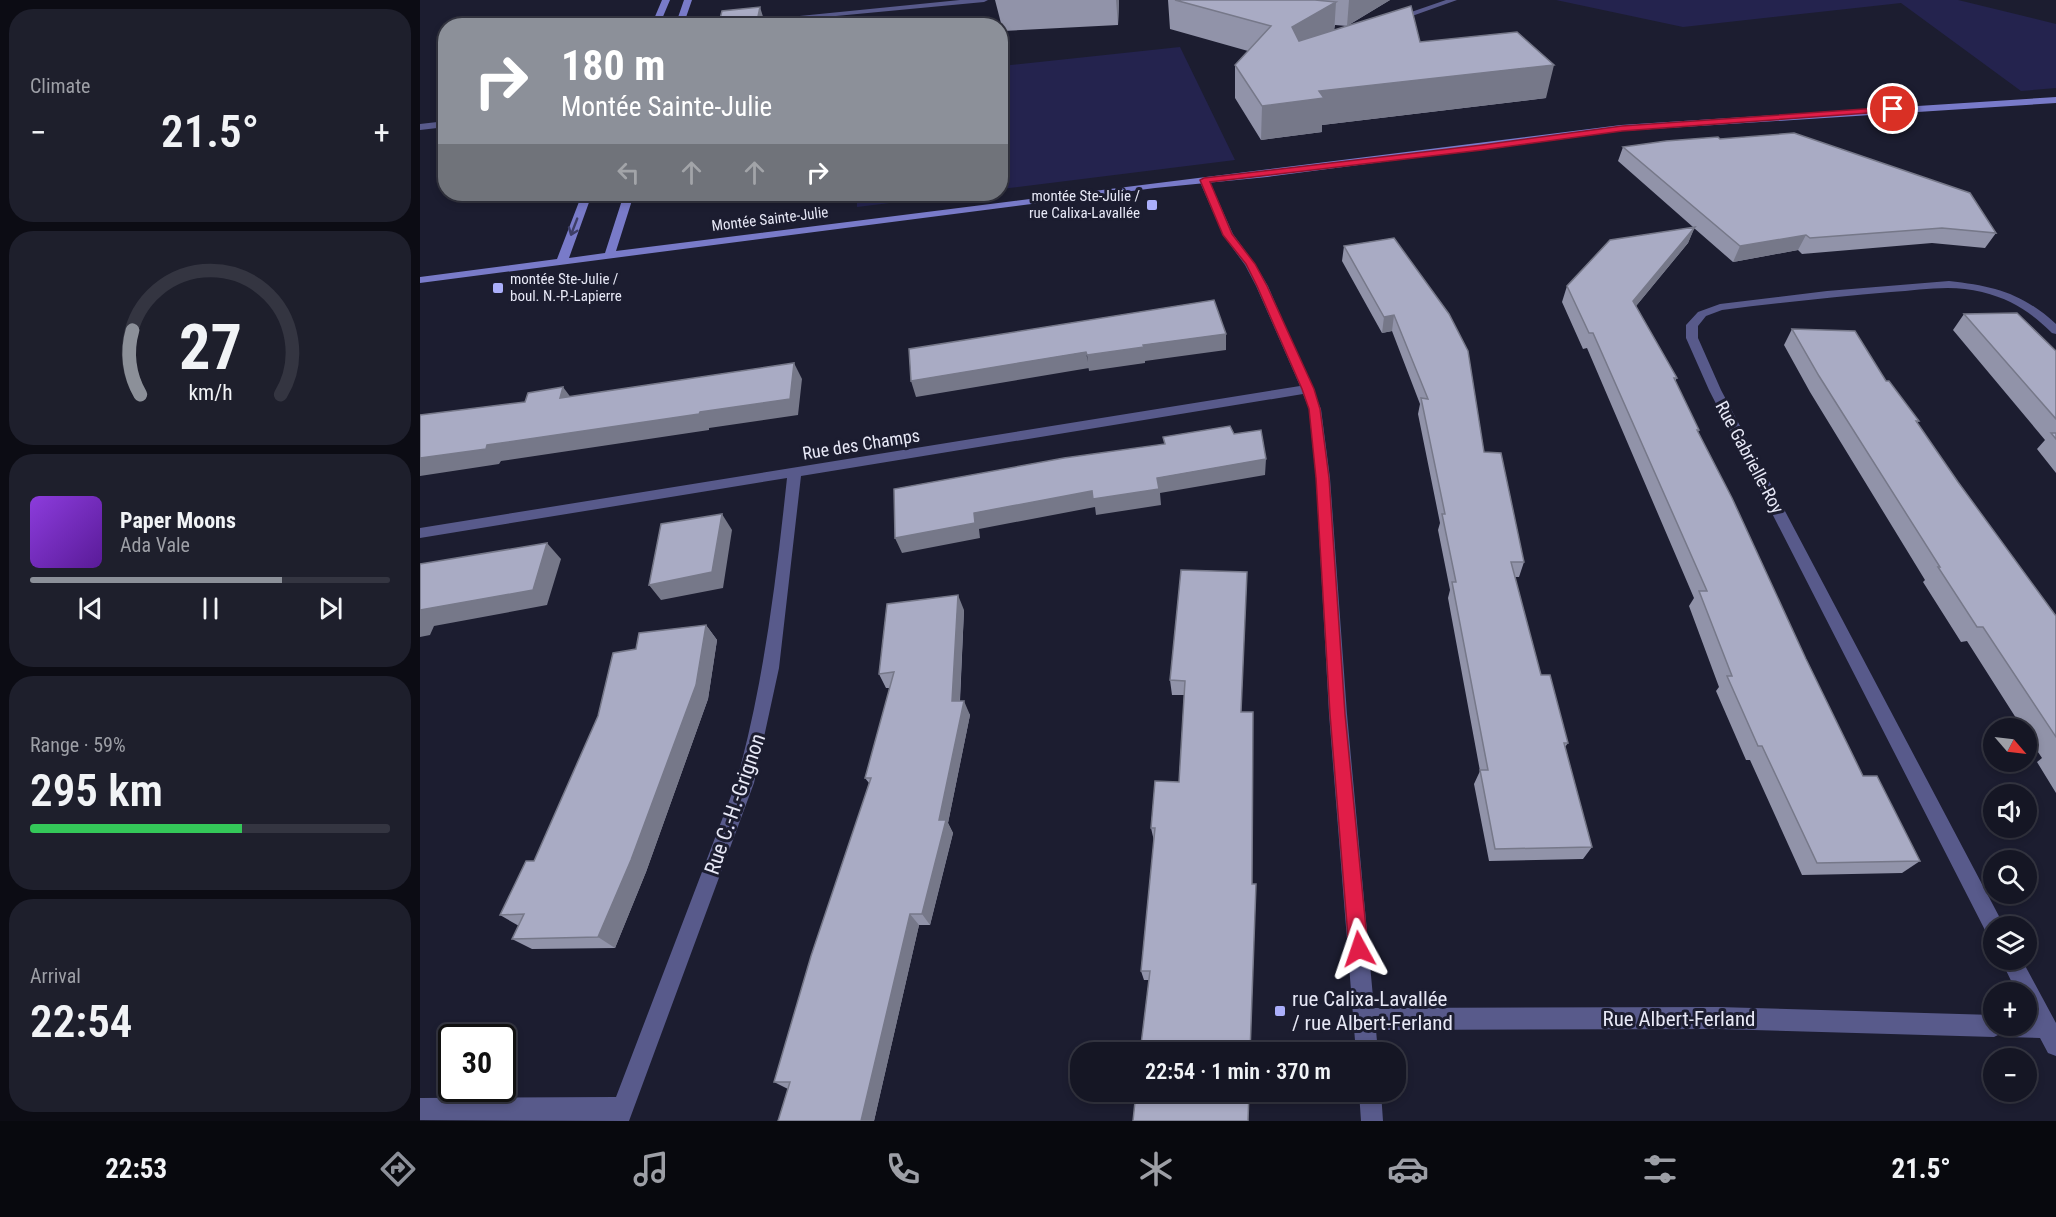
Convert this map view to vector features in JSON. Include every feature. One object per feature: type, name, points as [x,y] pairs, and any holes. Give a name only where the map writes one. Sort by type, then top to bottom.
[{"type":"main road","points":[[659,18],[666,0]]},
{"type":"main road","points":[[682,18],[688,0]]},
{"type":"main road","name":"Montée Sainte-Julie","points":[[420,280],[1137,187],[1502,145],[1622,128],[2056,100]]},
{"type":"main road","points":[[562,261],[584,201]]},
{"type":"main road","points":[[610,255],[626,201]]},
{"type":"street","points":[[779,18],[926,3],[984,0]]},
{"type":"street","points":[[1384,22],[1453,0]]},
{"type":"street","points":[[420,127],[438,125]]},
{"type":"street","points":[[1204,180],[1228,235],[1257,274],[1315,409],[1323,478],[1338,714],[1366,1042]]},
{"type":"street","name":"Rue Gabrielle-Roy","points":[[1988,916],[1715,390],[1692,338],[1692,325],[1702,314],[1726,306],[1827,294],[1948,284],[1982,288],[2007,296],[2032,308],[2056,330]]},
{"type":"street","name":"Rue des Champs","points":[[420,533],[1308,389]]},
{"type":"street","name":"Rue C.-H.-Grignon","points":[[621,1115],[745,783],[758,742],[768,696],[786,558],[794,473]]},
{"type":"street","points":[[2016,970],[2051,1036]]},
{"type":"street","name":"Rue Albert-Ferland","points":[[1365,1019],[1718,1018],[1983,1026]]},
{"type":"street","points":[[1371,1102],[1372,1121]]},
{"type":"street","points":[[420,1109],[621,1115]]},
{"type":"shaded area","points":[[1556,0],[1958,0],[2056,24],[2056,88],[2021,91],[1901,3],[1683,27]]},
{"type":"shaded area","points":[[1180,47],[1235,160],[1008,188],[1008,65]]},
{"type":"shaded area","points":[[857,201],[906,201],[857,207]]},
{"type":"building","points":[[1175,0],[1336,2],[1292,27],[1299,41],[1411,6],[1420,42],[1517,32],[1554,65],[1319,91],[1324,98],[1262,106],[1235,65],[1271,26]]},
{"type":"building","points":[[760,7],[758,18],[720,18],[722,11]]},
{"type":"building","points":[[1794,133],[1970,193],[1996,233],[1942,228],[1810,238],[1806,235],[1740,246],[1623,147],[1666,141]]},
{"type":"building","points":[[1695,227],[1633,301],[1677,378],[1674,378],[1699,430],[1697,430],[1732,498],[1863,776],[1877,776],[1920,861],[1817,863],[1762,746],[1758,746],[1727,676],[1732,676],[1699,591],[1707,591],[1593,333],[1589,333],[1567,286],[1610,240]]},
{"type":"building","points":[[1394,238],[1449,314],[1468,351],[1484,452],[1501,453],[1524,562],[1511,562],[1541,675],[1550,675],[1568,743],[1564,743],[1592,847],[1495,849],[1480,770],[1488,770],[1452,582],[1456,582],[1442,514],[1445,514],[1421,398],[1428,399],[1394,315],[1384,317],[1344,246]]},
{"type":"building","points":[[1214,300],[1226,334],[1087,355],[1086,352],[911,381],[909,349]]},
{"type":"building","points":[[2017,313],[2056,351],[2056,419],[1964,314]]},
{"type":"building","points":[[1792,329],[1855,331],[1886,381],[1889,381],[1919,421],[1916,421],[1958,482],[2056,616],[2056,737],[1983,627],[1977,627],[1938,567],[1940,567],[1819,376]]},
{"type":"building","points":[[794,363],[790,399],[487,445],[486,449],[420,458],[420,415],[525,402],[528,393],[563,387],[560,398]]},
{"type":"building","points":[[1230,426],[1234,434],[1261,430],[1266,459],[1157,478],[1159,489],[1093,499],[1092,491],[974,513],[975,523],[895,538],[894,489],[1064,458],[1165,444],[1163,437]]},
{"type":"building","points":[[722,514],[712,572],[649,585],[661,524]]},
{"type":"building","points":[[547,543],[533,590],[420,610],[420,564]]},
{"type":"building","points":[[1181,570],[1247,572],[1241,712],[1253,712],[1252,884],[1256,884],[1250,1042],[1141,1042],[1150,971],[1141,971],[1155,828],[1151,828],[1155,781],[1179,782],[1185,681],[1170,680]]},
{"type":"building","points":[[958,595],[952,701],[964,701],[939,820],[946,820],[922,914],[910,914],[861,1121],[778,1121],[790,1082],[774,1082],[811,956],[871,778],[865,778],[894,672],[879,674],[887,604]]},
{"type":"building","points":[[706,625],[696,685],[631,860],[598,937],[512,939],[524,914],[500,915],[526,861],[534,861],[598,716],[613,653],[636,649],[639,633]]},
{"type":"building","points":[[1135,1102],[1249,1102],[1248,1121],[1133,1121]]},
{"type":"place","name":"montée Ste-Julie / rue Calixa-Lavallée","points":[[1152,205]]},
{"type":"place","name":"montée Ste-Julie / boul. N.-P.-Lapierre","points":[[498,288]]},
{"type":"place","name":"rue Calixa-Lavallée / rue Albert-Ferland","points":[[1280,1011]]},
{"type":"route","points":[[1359,949],[1338,714],[1323,478],[1315,409],[1257,274],[1228,235],[1204,180],[1482,148],[1622,128],[1893,109]]}]
